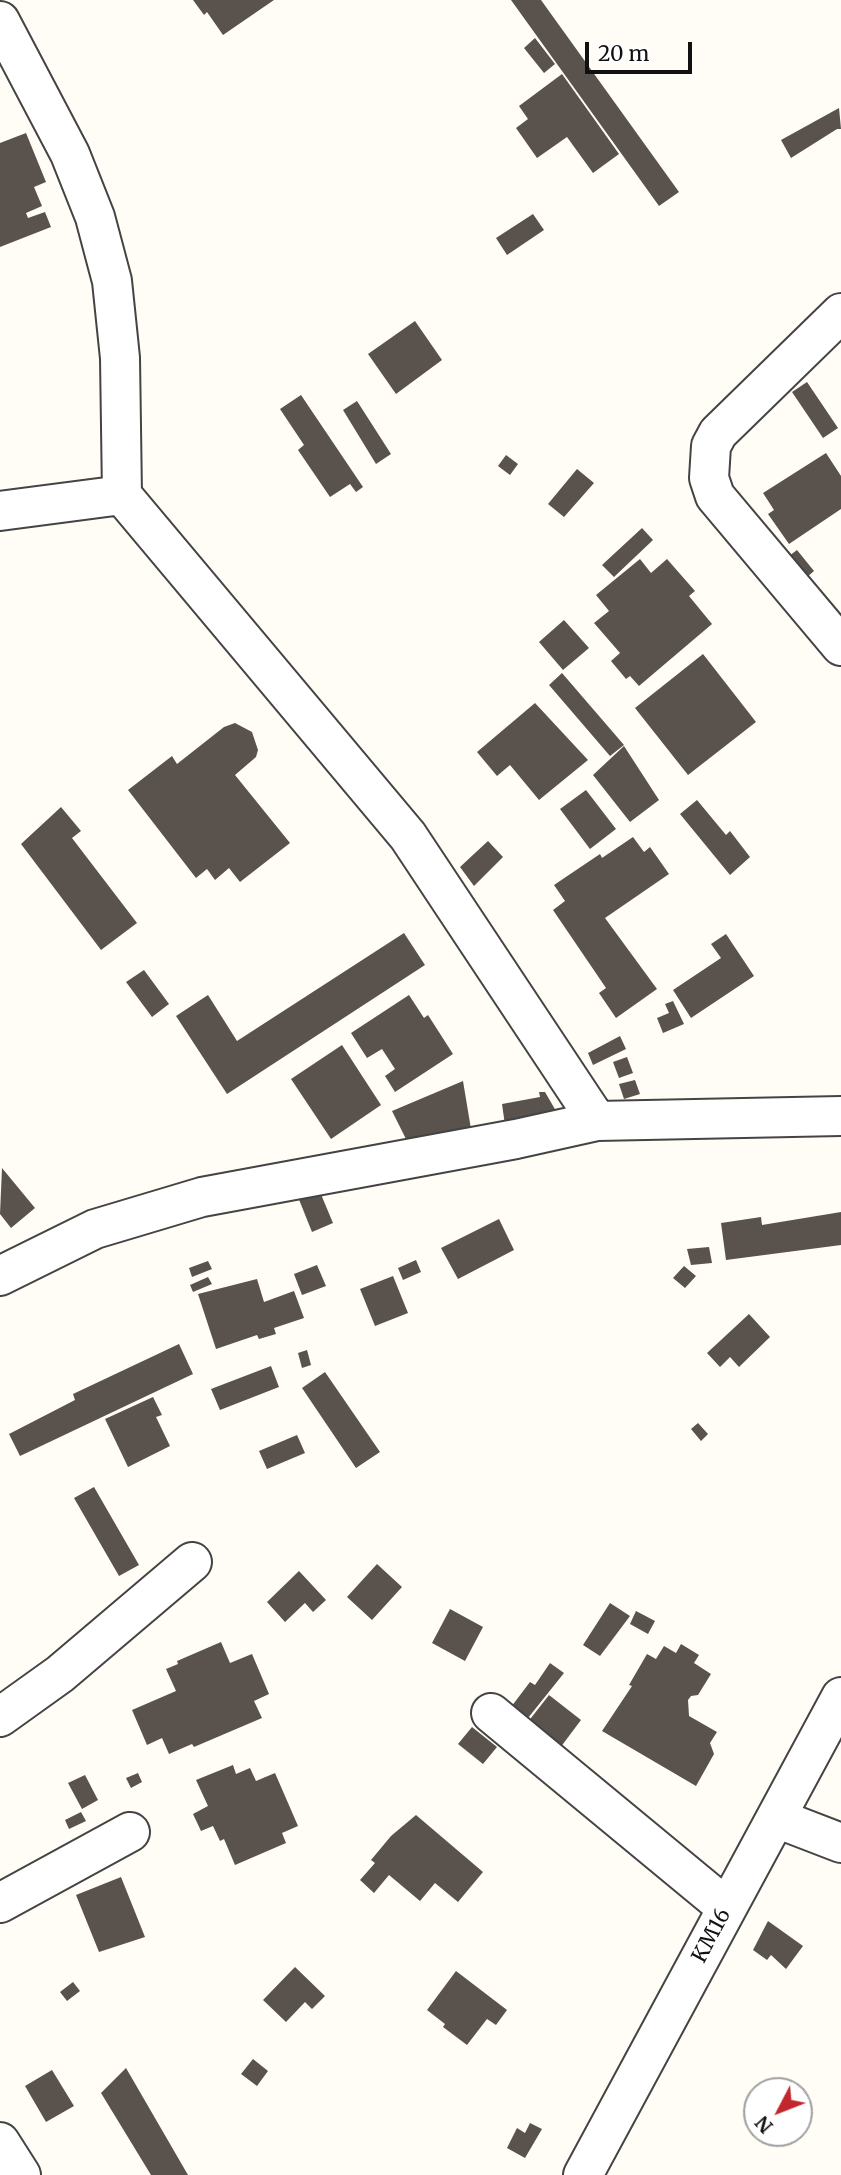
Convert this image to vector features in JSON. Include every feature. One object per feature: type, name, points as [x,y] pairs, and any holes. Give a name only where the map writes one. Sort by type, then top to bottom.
[{"type":"street","points":[[0,21],[70,154],[95,217],[112,281],[120,358],[122,495],[408,836],[597,1121]]},
{"type":"street","points":[[841,313],[718,433],[711,446],[709,478],[715,496],[841,646]]},
{"type":"street","points":[[0,511],[122,495]]},
{"type":"street","points":[[0,1276],[95,1229],[202,1197],[516,1139],[597,1121],[841,1116]]},
{"type":"street","points":[[0,1717],[60,1674],[192,1562]]},
{"type":"street","name":"KM16","points":[[583,2175],[841,1697]]},
{"type":"street","points":[[491,1713],[727,1908]]},
{"type":"street","points":[[776,1818],[841,1843]]},
{"type":"street","points":[[0,1903],[130,1832]]},
{"type":"street","points":[[0,2142],[21,2175]]},
{"type":"building","points":[[193,0],[274,0],[223,35],[207,12],[204,15]]},
{"type":"building","points":[[511,0],[541,0],[679,192],[659,206]]},
{"type":"building","points":[[535,38],[555,64],[544,73],[524,48]]},
{"type":"building","points":[[562,74],[619,154],[593,173],[567,137],[537,158],[516,128],[528,119],[519,106]]},
{"type":"building","points":[[839,108],[841,129],[791,158],[781,140]]},
{"type":"building","points":[[26,133],[46,182],[34,187],[42,206],[26,213],[28,218],[45,212],[51,227],[0,247],[0,143]]},
{"type":"building","points":[[533,214],[544,230],[507,255],[496,238]]},
{"type":"building","points":[[415,321],[442,360],[396,394],[368,354]]},
{"type":"building","points":[[807,382],[838,428],[823,438],[792,392]]},
{"type":"building","points":[[301,395],[363,487],[356,492],[350,484],[330,497],[298,450],[304,445],[280,409]]},
{"type":"building","points":[[357,401],[391,454],[376,464],[343,410]]},
{"type":"building","points":[[826,453],[841,476],[841,509],[789,544],[768,514],[774,510],[763,493]]},
{"type":"building","points":[[506,455],[518,464],[510,475],[498,466]]},
{"type":"building","points":[[577,469],[594,483],[564,517],[548,504]]},
{"type":"building","points":[[642,528],[653,540],[614,577],[602,565]]},
{"type":"building","points":[[797,550],[814,571],[806,578],[789,556]]},
{"type":"building","points":[[640,559],[651,573],[667,559],[695,591],[689,596],[712,624],[639,686],[630,676],[626,679],[611,661],[620,653],[594,623],[609,611],[596,595]]},
{"type":"building","points":[[564,620],[589,648],[563,670],[539,642]]},
{"type":"building","points":[[703,654],[756,722],[688,775],[635,708]]},
{"type":"building","points":[[562,673],[624,745],[610,756],[549,685]]},
{"type":"building","points":[[535,703],[588,760],[539,800],[510,765],[497,776],[477,752]]},
{"type":"building","points":[[235,723],[252,732],[258,750],[256,757],[235,775],[290,843],[240,882],[229,868],[215,880],[207,869],[196,878],[128,790],[172,756],[177,764],[224,727]]},
{"type":"building","points":[[624,746],[659,800],[630,822],[593,775]]},
{"type":"building","points":[[586,790],[616,829],[590,849],[560,809]]},
{"type":"building","points":[[697,800],[726,835],[730,831],[750,857],[730,875],[680,814]]},
{"type":"building","points":[[61,807],[81,831],[72,838],[137,923],[101,950],[21,844]]},
{"type":"building","points":[[633,837],[644,852],[650,847],[669,874],[605,918],[657,989],[616,1018],[599,993],[606,988],[553,910],[565,901],[554,885],[600,854],[602,858]]},
{"type":"building","points":[[488,841],[503,857],[474,886],[460,867]]},
{"type":"building","points":[[404,933],[425,965],[227,1094],[176,1016],[208,995],[237,1041]]},
{"type":"building","points":[[726,934],[754,976],[691,1018],[673,990],[721,958],[711,944]]},
{"type":"building","points":[[144,970],[169,1004],[152,1017],[126,982]]},
{"type":"building","points":[[409,995],[424,1018],[428,1015],[453,1054],[395,1092],[385,1076],[395,1069],[382,1049],[367,1058],[351,1033]]},
{"type":"building","points":[[673,1001],[684,1024],[663,1033],[657,1018],[669,1013],[665,1004]]},
{"type":"building","points":[[620,1036],[626,1049],[593,1065],[588,1053]]},
{"type":"building","points":[[342,1045],[381,1105],[331,1139],[291,1079]]},
{"type":"building","points":[[627,1057],[633,1073],[619,1078],[613,1062]]},
{"type":"building","points":[[635,1080],[640,1094],[624,1099],[619,1084]]},
{"type":"building","points":[[463,1081],[471,1129],[406,1139],[392,1111]]},
{"type":"building","points":[[539,1092],[545,1092],[556,1111],[505,1125],[502,1104],[540,1097]]},
{"type":"building","points":[[2,1168],[35,1208],[11,1228],[0,1214]]},
{"type":"building","points":[[320,1192],[333,1223],[312,1232],[298,1197]]},
{"type":"building","points":[[841,1212],[841,1245],[726,1260],[721,1223],[761,1217],[762,1225]]},
{"type":"building","points":[[499,1219],[514,1250],[458,1279],[441,1248]]},
{"type":"building","points":[[709,1247],[712,1263],[691,1265],[687,1249]]},
{"type":"building","points":[[416,1260],[421,1272],[403,1280],[398,1268]]},
{"type":"building","points":[[208,1261],[212,1269],[192,1277],[189,1268]]},
{"type":"building","points":[[317,1265],[326,1286],[302,1295],[294,1274]]},
{"type":"building","points":[[684,1266],[696,1276],[685,1288],[673,1278]]},
{"type":"building","points":[[393,1276],[408,1313],[375,1326],[360,1289]]},
{"type":"building","points":[[208,1277],[212,1284],[193,1292],[190,1285]]},
{"type":"building","points":[[257,1279],[264,1302],[294,1291],[304,1318],[274,1328],[276,1334],[259,1339],[257,1335],[216,1349],[198,1294]]},
{"type":"building","points":[[749,1314],[770,1337],[739,1367],[730,1357],[720,1367],[707,1353]]},
{"type":"building","points":[[179,1344],[193,1374],[20,1456],[9,1434],[75,1400],[73,1394]]},
{"type":"building","points":[[307,1350],[311,1365],[302,1368],[298,1353]]},
{"type":"building","points":[[271,1366],[279,1387],[220,1410],[211,1389]]},
{"type":"building","points":[[325,1372],[380,1452],[356,1468],[302,1388]]},
{"type":"building","points":[[153,1397],[162,1415],[156,1417],[170,1446],[128,1467],[105,1419]]},
{"type":"building","points":[[698,1423],[708,1434],[701,1441],[691,1429]]},
{"type":"building","points":[[297,1435],[305,1453],[267,1469],[259,1451]]},
{"type":"building","points":[[94,1487],[139,1565],[119,1576],[74,1498]]},
{"type":"building","points":[[377,1564],[402,1587],[372,1620],[347,1597]]},
{"type":"building","points":[[299,1571],[326,1600],[313,1612],[305,1603],[285,1622],[267,1602]]},
{"type":"building","points":[[610,1603],[630,1616],[600,1656],[583,1645]]},
{"type":"building","points":[[450,1609],[483,1627],[465,1661],[432,1643]]},
{"type":"building","points":[[636,1611],[655,1621],[648,1634],[630,1624]]},
{"type":"building","points":[[221,1642],[230,1663],[252,1654],[269,1694],[254,1701],[262,1718],[194,1747],[192,1744],[169,1754],[162,1738],[147,1745],[132,1710],[176,1691],[166,1669],[178,1664],[177,1661]]},
{"type":"building","points":[[681,1644],[699,1655],[694,1663],[711,1674],[698,1695],[691,1696],[688,1700],[689,1716],[717,1732],[710,1743],[714,1754],[696,1786],[602,1731],[632,1686],[629,1685],[647,1654],[656,1659],[664,1646],[676,1653]]},
{"type":"building","points":[[550,1663],[564,1673],[524,1723],[508,1711],[530,1682],[535,1685]]},
{"type":"building","points":[[549,1695],[581,1720],[557,1752],[524,1727]]},
{"type":"building","points":[[472,1727],[497,1747],[483,1764],[458,1744]]},
{"type":"building","points":[[233,1765],[236,1774],[250,1768],[256,1781],[275,1773],[298,1826],[282,1833],[286,1843],[235,1865],[224,1839],[220,1841],[213,1826],[201,1831],[193,1814],[208,1806],[196,1780]]},
{"type":"building","points":[[138,1773],[142,1782],[131,1788],[126,1778]]},
{"type":"building","points":[[85,1775],[98,1800],[82,1809],[68,1783]]},
{"type":"building","points":[[81,1812],[86,1821],[69,1829],[65,1820]]},
{"type":"building","points":[[416,1815],[483,1872],[458,1902],[435,1883],[420,1901],[389,1875],[374,1893],[360,1880],[375,1863],[371,1860],[391,1836]]},
{"type":"building","points":[[121,1877],[145,1937],[99,1952],[76,1895]]},
{"type":"building","points":[[768,1921],[803,1946],[786,1969],[771,1955],[767,1960],[753,1950]]},
{"type":"building","points":[[295,1967],[325,1996],[312,2009],[305,2002],[286,2022],[263,2000]]},
{"type":"building","points":[[456,1971],[507,2010],[496,2025],[487,2019],[467,2045],[443,2027],[445,2024],[427,2010]]},
{"type":"building","points":[[73,1982],[80,1991],[67,2001],[60,1992]]},
{"type":"building","points":[[253,2059],[268,2071],[257,2086],[241,2074]]},
{"type":"building","points":[[126,2068],[188,2175],[151,2175],[101,2093]]},
{"type":"building","points":[[52,2070],[74,2106],[46,2122],[25,2086]]},
{"type":"building","points":[[530,2123],[542,2129],[525,2158],[507,2148],[517,2128],[525,2133]]}]
